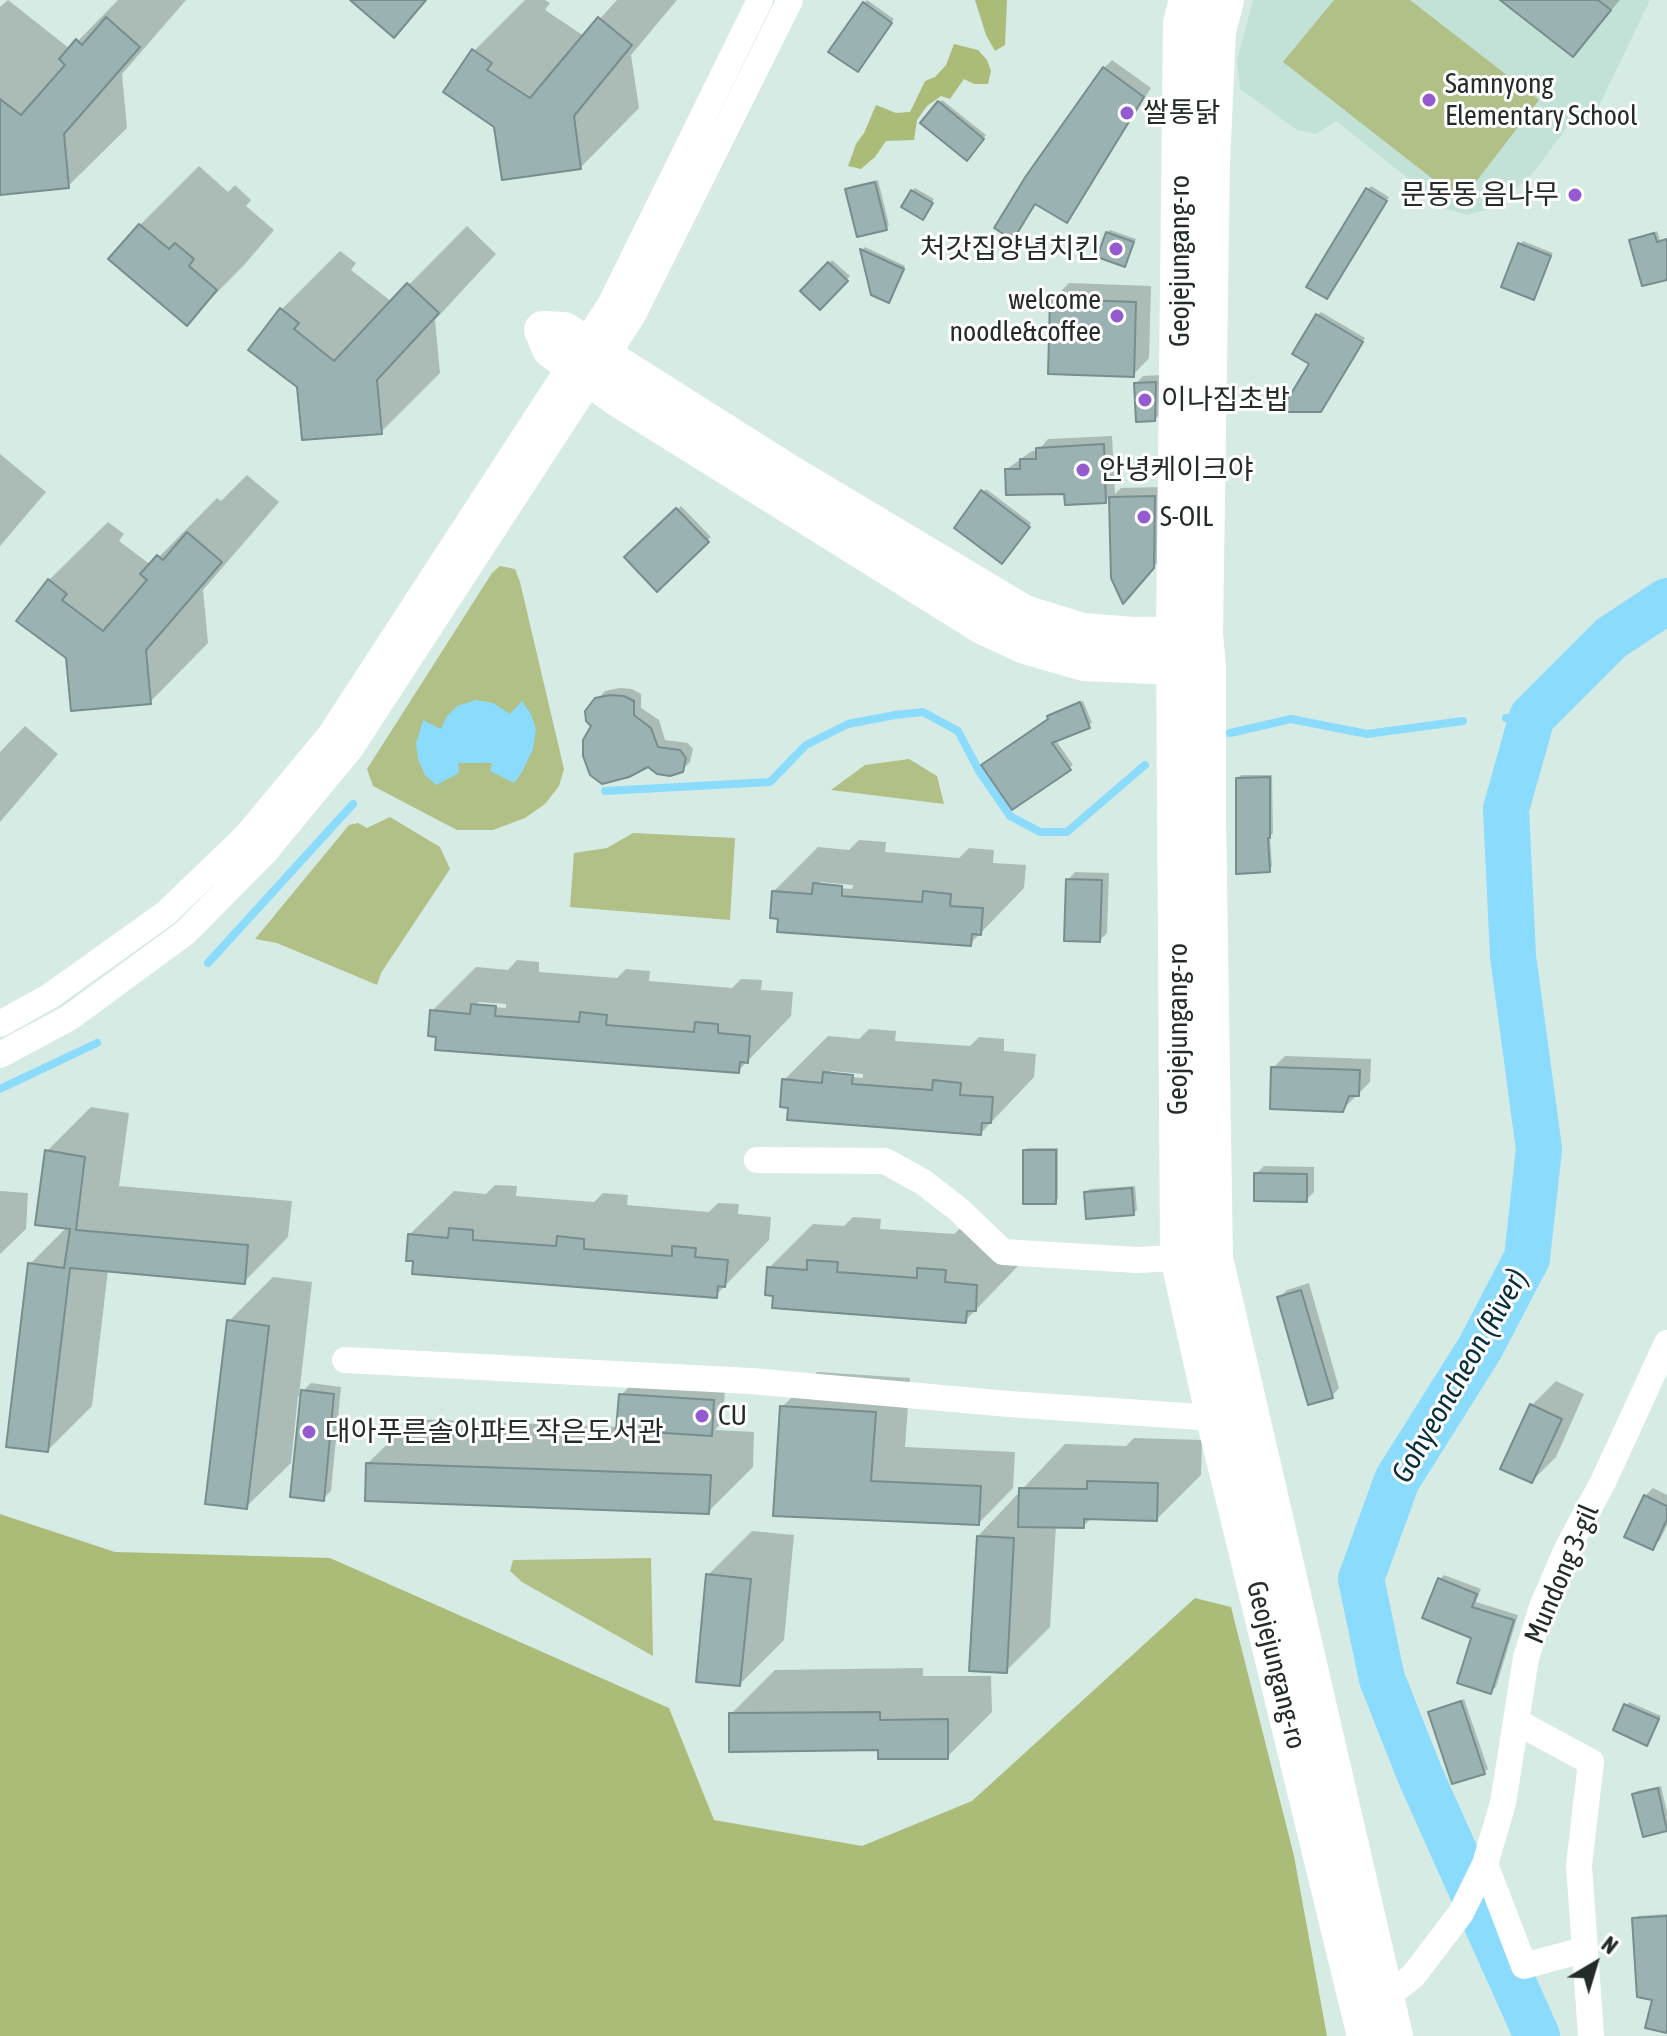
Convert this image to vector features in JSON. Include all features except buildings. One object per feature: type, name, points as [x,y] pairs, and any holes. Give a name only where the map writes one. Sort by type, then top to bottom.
[{"type":"main road","name":"Geojejungang-ro","points":[[1188,0],[1182,23],[1177,544],[1207,818],[1197,1257]]},
{"type":"main road","name":"Geojejungang-ro","points":[[1225,0],[1217,31],[1190,651],[1176,724],[1197,1257],[1371,2013],[1394,2036]]},
{"type":"main road","points":[[588,361],[785,471],[1024,614],[1131,650],[1190,651]]},
{"type":"main road","points":[[1131,650],[1168,601],[1171,561],[1177,544]]},
{"type":"main road","points":[[1131,650],[1164,688],[1176,724]]},
{"type":"street","points":[[0,1055],[69,1018],[185,933],[266,851],[351,748],[588,361],[611,303],[760,0]]},
{"type":"street","points":[[0,1024],[50,996],[166,913],[247,835],[330,735],[588,361],[633,315],[790,0]]},
{"type":"street","points":[[757,1160],[885,1161],[923,1182],[958,1209],[1003,1252],[1137,1260],[1197,1257]]},
{"type":"street","name":"Mundong 3-gil","points":[[1371,2013],[1413,1976],[1461,1913],[1485,1864],[1503,1803],[1526,1658],[1542,1607],[1667,1343]]},
{"type":"street","points":[[345,1360],[751,1381],[1232,1415]]},
{"type":"street","points":[[1517,1722],[1591,1762],[1579,1865],[1591,2036]]},
{"type":"street","points":[[1485,1864],[1524,1966],[1583,1950]]},
{"type":"shaded area","name":"Samnyong Elementary School","points":[[1253,0],[1650,0],[1597,110],[1567,127],[1534,172],[1494,208],[1467,215],[1447,209],[1336,121],[1316,134],[1297,130],[1240,89],[1237,60]]},
{"type":"green space","points":[[975,0],[1007,0],[1005,45],[995,51],[986,35]]},
{"type":"green space","points":[[1334,0],[1410,0],[1539,100],[1461,201],[1283,62]]},
{"type":"green space","points":[[954,44],[978,50],[987,60],[991,71],[988,84],[974,84],[964,79],[950,99],[941,96],[927,106],[917,120],[914,140],[886,141],[875,157],[861,169],[848,166],[876,105],[896,113],[910,112],[925,81],[935,77],[946,65]]},
{"type":"green space","points":[[500,566],[515,569],[520,582],[564,769],[559,786],[545,804],[525,818],[493,830],[457,830],[373,786],[367,769],[492,573]]},
{"type":"green space","points":[[909,759],[937,776],[944,804],[831,790],[865,765]]},
{"type":"green space","points":[[390,817],[440,847],[450,869],[381,973],[377,985],[277,943],[255,939],[349,825],[358,823],[367,828]]},
{"type":"green space","points":[[633,833],[735,838],[730,920],[570,907],[574,853],[607,848]]},
{"type":"green space","points":[[0,1514],[115,1552],[330,1558],[669,1708],[714,1820],[862,1846],[972,1801],[1195,1598],[1231,1607],[1294,1856],[1327,2036],[0,2036]]},
{"type":"green space","points":[[651,1558],[653,1656],[522,1582],[510,1571],[513,1560]]},
{"type":"water","points":[[476,700],[493,703],[510,714],[522,701],[536,729],[533,749],[514,783],[490,771],[492,763],[458,763],[459,773],[436,785],[425,775],[418,759],[416,744],[423,720],[441,729],[447,716],[457,706]]},
{"type":"waterway","name":"Gohyeoncheon (River)","points":[[1537,2036],[1420,1775],[1382,1679],[1361,1579],[1397,1480],[1480,1348],[1527,1258],[1539,1149],[1513,956],[1506,809],[1532,717],[1611,638],[1667,601]]},
{"type":"waterway","points":[[605,791],[770,782],[806,745],[848,724],[923,712],[958,731],[979,771],[1010,816],[1040,832],[1067,832],[1145,765]]},
{"type":"waterway","points":[[1506,718],[1532,717]]},
{"type":"waterway","points":[[1230,733],[1291,719],[1367,734],[1463,721]]},
{"type":"waterway","points":[[208,963],[353,804]]},
{"type":"waterway","points":[[0,1089],[97,1043]]},
{"type":"place","name":"Samnyong Elementary School","points":[[1429,100]]},
{"type":"place","name":"쌀통닭","points":[[1127,113]]},
{"type":"place","name":"문동동 음나무","points":[[1575,195]]},
{"type":"place","name":"처갓집양념치킨","points":[[1116,249]]},
{"type":"place","name":"welcome noodle&coffee","points":[[1117,316]]},
{"type":"place","name":"이나집초밥","points":[[1145,400]]},
{"type":"place","name":"안녕케이크야","points":[[1083,470]]},
{"type":"place","name":"S-OIL","points":[[1144,517]]},
{"type":"place","name":"CU","points":[[702,1416]]},
{"type":"place","name":"대아푸른솔아파트 작은도서관","points":[[309,1432]]}]
